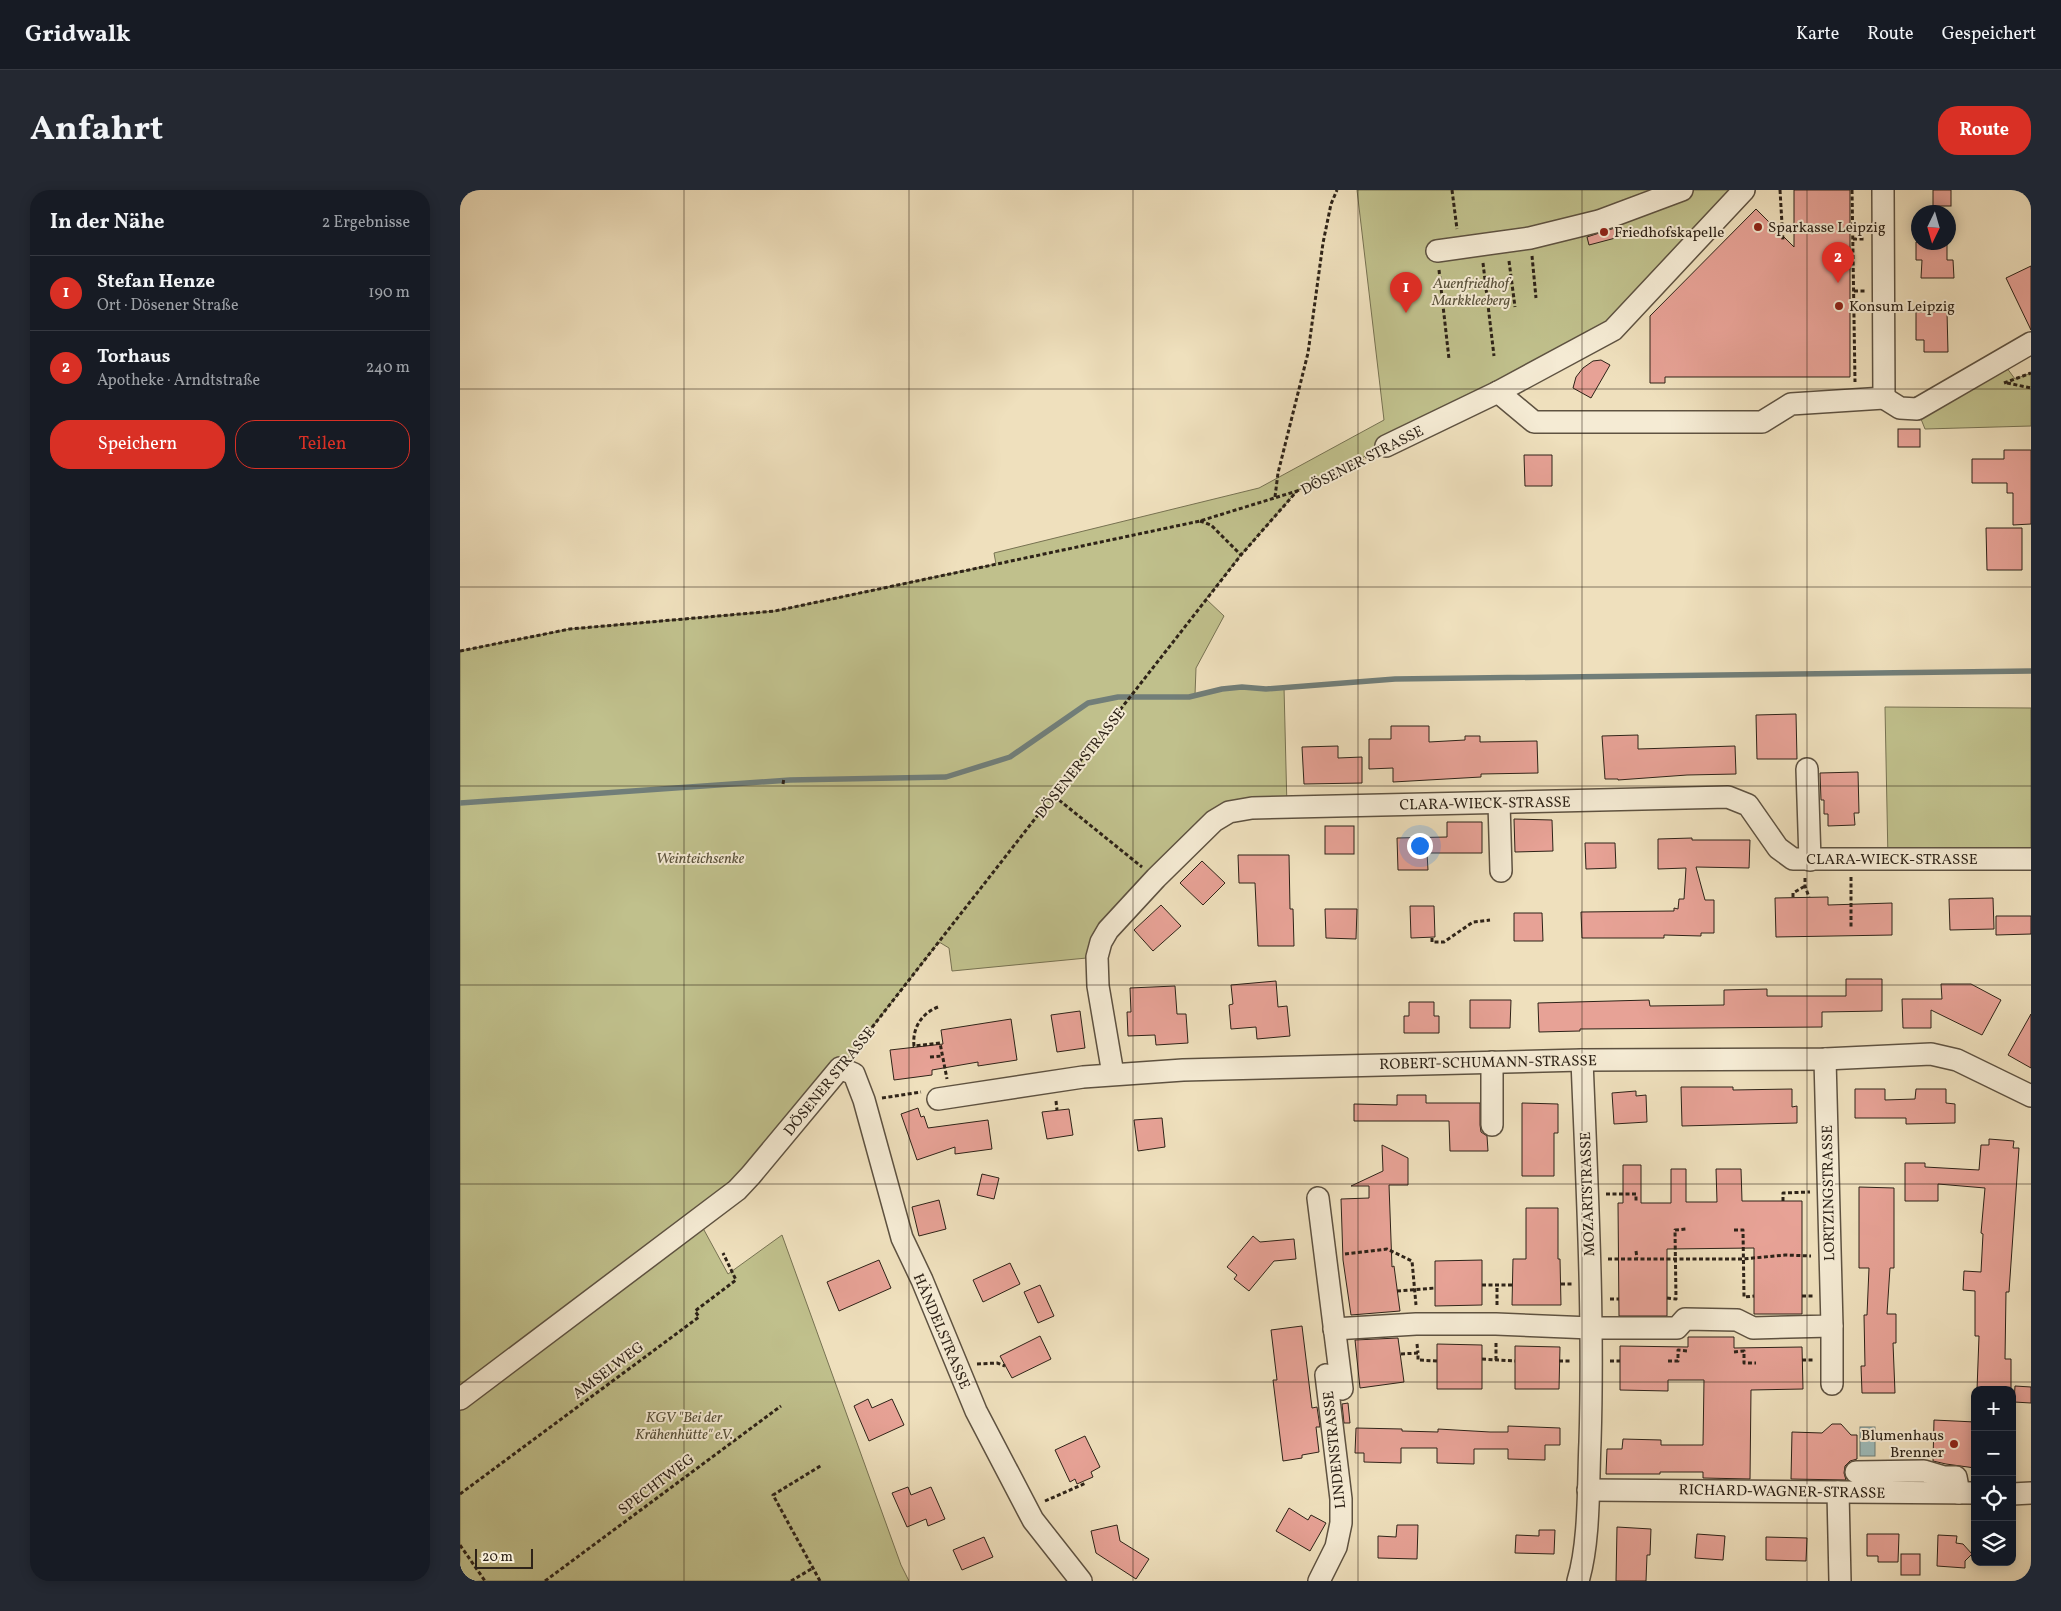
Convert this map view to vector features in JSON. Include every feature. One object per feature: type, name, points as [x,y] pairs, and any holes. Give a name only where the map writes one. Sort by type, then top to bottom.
[{"type":"street","points":[[1437,250],[1530,238],[1599,221],[1682,190]]},
{"type":"street","name":"DÖSENER STRASSE","points":[[1386,446],[1498,392],[1613,330],[1744,190]]},
{"type":"street","points":[[1882,190],[1884,398]]},
{"type":"street","points":[[1498,392],[1534,422],[1762,422],[1791,404],[1884,398],[1900,408],[1916,408],[2031,343]]},
{"type":"street","points":[[1807,769],[1807,868]]},
{"type":"street","name":"CLARA-WIECK-STRASSE","points":[[1113,1074],[1098,986],[1097,957],[1101,942],[1108,930],[1156,878],[1214,821],[1229,812],[1252,808],[1728,798],[1748,805],[1778,848],[1807,868],[1850,860],[2031,859]]},
{"type":"street","points":[[1499,803],[1501,871]]},
{"type":"street","name":"ROBERT-SCHUMANN-STRASSE","points":[[930,1096],[1113,1074],[1183,1070],[1582,1060],[1825,1059],[1931,1054],[1958,1060],[2031,1096]]},
{"type":"street","name":"LORTZINGSTRASSE","points":[[1825,1059],[1832,1384]]},
{"type":"street","name":"MOZARTSTRASSE","points":[[1578,1581],[1582,1566],[1588,1490],[1592,1361],[1588,1194],[1582,1060]]},
{"type":"street","points":[[1492,1062],[1492,1125]]},
{"type":"street","name":"DÖSENER STRASSE","points":[[460,1399],[737,1190],[840,1068]]},
{"type":"street","name":"HÄNDELSTRASSE","points":[[840,1068],[854,1074],[864,1100],[902,1238],[922,1280],[976,1410],[1033,1520],[1081,1581]]},
{"type":"street","points":[[1318,1198],[1342,1389]]},
{"type":"street","points":[[1334,1329],[1416,1324],[1677,1328],[1685,1319],[1737,1320],[1754,1328],[1832,1326]]},
{"type":"street","name":"LINDENSTRASSE","points":[[1319,1581],[1336,1547],[1341,1523],[1326,1374]]},
{"type":"street","points":[[1856,1472],[1924,1471],[1956,1477],[1967,1493]]},
{"type":"street","name":"RICHARD-WAGNER-STRASSE","points":[[1588,1490],[1967,1493]]},
{"type":"street","points":[[1838,1492],[1840,1581]]},
{"type":"street","points":[[2016,1494],[2031,1493]]},
{"type":"path","points":[[1275,498],[1278,473],[1308,353],[1323,242],[1331,204],[1337,190]]},
{"type":"path","points":[[1452,190],[1470,246],[1494,356]]},
{"type":"path","points":[[1780,190],[1783,241]]},
{"type":"path","points":[[1852,190],[1856,400]]},
{"type":"path","points":[[1530,238],[1536,298]]},
{"type":"path","points":[[1506,241],[1515,307]]},
{"type":"path","points":[[1437,250],[1449,359]]},
{"type":"path","points":[[2014,380],[2031,373]]},
{"type":"path","points":[[2005,383],[2031,388]]},
{"type":"path","name":"DÖSENER STRASSE","points":[[840,1068],[1128,702],[1241,555],[1297,492],[1386,446]]},
{"type":"path","points":[[460,651],[570,629],[775,611],[1200,521],[1297,492]]},
{"type":"path","points":[[1200,521],[1211,525],[1241,555]]},
{"type":"path","points":[[783,784],[784,778]]},
{"type":"path","points":[[1054,796],[1156,878]]},
{"type":"path","points":[[1850,860],[1851,927]]},
{"type":"path","points":[[1807,868],[1805,886],[1809,897]]},
{"type":"path","points":[[1792,897],[1793,893],[1805,886]]},
{"type":"path","points":[[1432,938],[1432,942],[1444,942],[1473,922],[1490,920]]},
{"type":"path","points":[[938,1008],[922,1017],[914,1033],[913,1044],[914,1046],[940,1043],[948,1081]]},
{"type":"path","points":[[930,1057],[942,1056]]},
{"type":"path","points":[[864,1100],[930,1096]]},
{"type":"path","points":[[1783,1201],[1783,1193],[1828,1191]]},
{"type":"path","points":[[1588,1194],[1636,1194],[1636,1203]]},
{"type":"path","points":[[1667,1298],[1676,1299],[1675,1230],[1686,1229]]},
{"type":"path","points":[[1734,1230],[1743,1230],[1744,1297],[1754,1296]]},
{"type":"path","points":[[1325,1256],[1387,1249],[1412,1261],[1416,1289],[1418,1360],[1437,1361]]},
{"type":"path","points":[[1785,1249],[1785,1255]]},
{"type":"path","points":[[1636,1251],[1636,1258]]},
{"type":"path","name":"AMSELWEG","points":[[460,1494],[699,1317],[696,1311],[736,1280],[723,1253]]},
{"type":"path","points":[[1589,1259],[1636,1258],[1675,1260],[1743,1259],[1785,1255],[1829,1256]]},
{"type":"path","points":[[1482,1285],[1512,1285]]},
{"type":"path","points":[[1397,1291],[1435,1288]]},
{"type":"path","points":[[1668,1361],[1678,1361],[1678,1350],[1688,1351]]},
{"type":"path","points":[[1734,1352],[1744,1351],[1744,1363],[1756,1363]]},
{"type":"path","points":[[1401,1354],[1418,1353]]},
{"type":"path","points":[[1482,1359],[1515,1361]]},
{"type":"path","points":[[970,1366],[997,1363],[1005,1366]]},
{"type":"path","name":"SPECHTWEG","points":[[545,1581],[781,1406]]},
{"type":"path","points":[[820,1581],[773,1495],[822,1465]]},
{"type":"path","points":[[1042,1502],[1086,1483]]},
{"type":"path","points":[[460,1546],[485,1581]]},
{"type":"path","points":[[791,1581],[813,1568]]},
{"type":"green space","points":[[1357,190],[1744,190],[1613,330],[1297,491],[1241,555],[1206,599],[1224,616],[1196,668],[1195,695],[1229,688],[1284,687],[1287,808],[1229,812],[1097,957],[952,971],[949,948],[939,942],[840,1068],[698,1219],[728,1274],[782,1235],[901,1565],[909,1581],[460,1581],[460,651],[570,629],[775,611],[996,564],[994,553],[1259,488],[1384,420]]},
{"type":"green space","points":[[2001,360],[2015,379],[2031,373],[2031,426],[1925,429],[1917,409]]},
{"type":"green space","points":[[1885,707],[2031,708],[2031,859],[1888,860]]},
{"type":"water","points":[[1860,1427],[1875,1427],[1875,1456],[1860,1456]]},
{"type":"building","points":[[1794,190],[1850,190],[1850,377],[1665,377],[1665,383],[1650,383],[1650,316],[1756,209],[1794,247]]},
{"type":"building","points":[[1933,190],[1951,190],[1951,205],[1933,205]]},
{"type":"building","points":[[1621,226],[1623,236],[1589,245],[1587,237]]},
{"type":"building","points":[[1916,250],[1947,250],[1947,260],[1953,260],[1954,278],[1921,278],[1922,260],[1916,260]]},
{"type":"building","points":[[2031,266],[2031,330],[2006,278]]},
{"type":"building","points":[[1916,312],[1947,312],[1948,352],[1924,352],[1924,340],[1916,340]]},
{"type":"building","points":[[1601,360],[1610,365],[1591,398],[1573,388],[1576,377],[1583,368],[1593,361]]},
{"type":"building","points":[[1898,429],[1920,429],[1920,447],[1898,447]]},
{"type":"building","points":[[2004,450],[2031,450],[2031,524],[2013,525],[2013,493],[2007,493],[2007,483],[1972,483],[1972,459],[2004,459]]},
{"type":"building","points":[[1524,455],[1552,455],[1552,486],[1525,486]]},
{"type":"building","points":[[1986,528],[2022,528],[2022,570],[1987,570]]},
{"type":"building","points":[[1796,714],[1797,759],[1757,759],[1756,715]]},
{"type":"building","points":[[1391,726],[1429,726],[1429,742],[1465,740],[1465,736],[1480,736],[1480,742],[1537,741],[1538,773],[1481,774],[1481,777],[1393,782],[1393,768],[1369,769],[1369,739],[1391,739]]},
{"type":"building","points":[[1638,735],[1638,749],[1735,746],[1736,774],[1605,779],[1602,736]]},
{"type":"building","points":[[1338,746],[1338,758],[1362,757],[1362,783],[1304,784],[1302,747]]},
{"type":"building","points":[[1858,772],[1859,813],[1854,813],[1855,825],[1828,826],[1828,814],[1824,814],[1824,800],[1821,800],[1820,773]]},
{"type":"building","points":[[1514,819],[1552,820],[1553,851],[1515,852]]},
{"type":"building","points":[[1447,822],[1482,822],[1482,853],[1427,853],[1428,870],[1398,870],[1397,838],[1447,837]]},
{"type":"building","points":[[1325,826],[1354,826],[1354,854],[1325,854]]},
{"type":"building","points":[[1692,838],[1692,840],[1750,840],[1749,868],[1696,867],[1705,900],[1714,900],[1714,933],[1701,933],[1701,936],[1664,935],[1664,938],[1582,938],[1581,912],[1674,911],[1674,908],[1678,909],[1679,899],[1684,899],[1686,868],[1658,869],[1658,839]]},
{"type":"building","points":[[1585,843],[1615,843],[1616,868],[1586,869]]},
{"type":"building","points":[[1238,855],[1289,855],[1290,909],[1293,909],[1294,946],[1258,946],[1255,883],[1239,883]]},
{"type":"building","points":[[1202,861],[1225,883],[1203,905],[1180,883]]},
{"type":"building","points":[[1828,897],[1828,905],[1892,903],[1892,935],[1776,937],[1775,898]]},
{"type":"building","points":[[1993,898],[1994,929],[1950,930],[1949,899]]},
{"type":"building","points":[[1161,905],[1181,926],[1153,951],[1134,930]]},
{"type":"building","points":[[1410,906],[1434,906],[1435,937],[1411,938]]},
{"type":"building","points":[[1325,909],[1357,909],[1356,939],[1326,938]]},
{"type":"building","points":[[1514,913],[1542,913],[1543,941],[1514,941]]},
{"type":"building","points":[[1996,916],[2031,916],[2031,934],[1996,935]]},
{"type":"building","points":[[1846,979],[1882,979],[1882,1011],[1822,1012],[1822,1027],[1580,1029],[1580,1031],[1539,1032],[1538,1003],[1649,1000],[1650,1006],[1724,1005],[1724,990],[1767,989],[1767,996],[1846,996]]},
{"type":"building","points":[[1276,981],[1278,1007],[1287,1006],[1290,1036],[1257,1039],[1256,1027],[1231,1029],[1229,1005],[1233,1004],[1231,985]]},
{"type":"building","points":[[1941,984],[1971,984],[2001,1000],[1982,1035],[1931,1010],[1931,1028],[1903,1028],[1902,999],[1942,999]]},
{"type":"building","points":[[1175,986],[1177,1014],[1186,1014],[1188,1043],[1156,1045],[1155,1035],[1128,1036],[1127,1012],[1131,1012],[1130,988]]},
{"type":"building","points":[[1470,1000],[1511,1000],[1510,1028],[1470,1028]]},
{"type":"building","points":[[1409,1002],[1434,1002],[1434,1016],[1439,1016],[1439,1033],[1404,1033],[1404,1016],[1409,1016]]},
{"type":"building","points":[[1080,1011],[1085,1048],[1057,1052],[1051,1015]]},
{"type":"building","points":[[2031,1014],[2031,1068],[2008,1055]]},
{"type":"building","points":[[1011,1019],[1017,1060],[978,1066],[978,1062],[932,1070],[932,1075],[894,1080],[890,1050],[943,1044],[941,1030]]},
{"type":"building","points":[[1681,1087],[1733,1087],[1733,1090],[1792,1089],[1792,1107],[1797,1106],[1797,1123],[1682,1126]]},
{"type":"building","points":[[1855,1089],[1885,1089],[1885,1100],[1915,1099],[1916,1089],[1946,1089],[1946,1103],[1955,1104],[1955,1123],[1906,1124],[1906,1118],[1855,1118]]},
{"type":"building","points":[[1636,1091],[1636,1096],[1646,1095],[1647,1122],[1614,1124],[1612,1093]]},
{"type":"building","points":[[1397,1095],[1426,1095],[1426,1103],[1480,1103],[1481,1132],[1487,1136],[1488,1151],[1450,1151],[1449,1121],[1354,1121],[1354,1104],[1397,1105]]},
{"type":"building","points":[[1522,1103],[1558,1104],[1558,1133],[1554,1133],[1554,1176],[1522,1176]]},
{"type":"building","points":[[918,1108],[921,1117],[924,1116],[928,1128],[988,1120],[992,1149],[955,1154],[955,1147],[917,1160],[901,1114]]},
{"type":"building","points":[[1069,1109],[1073,1135],[1047,1139],[1042,1112]]},
{"type":"building","points":[[1162,1118],[1165,1147],[1138,1151],[1134,1120]]},
{"type":"building","points":[[1989,1139],[2014,1141],[2013,1148],[2019,1148],[2009,1292],[2006,1292],[2005,1359],[2011,1359],[2011,1386],[1977,1386],[1979,1336],[1975,1336],[1975,1291],[1963,1290],[1964,1271],[1981,1272],[1983,1234],[1981,1233],[1985,1188],[1938,1184],[1938,1201],[1905,1201],[1905,1163],[1925,1163],[1925,1167],[1979,1170],[1981,1145],[1989,1145]]},
{"type":"building","points":[[1382,1145],[1408,1158],[1408,1185],[1389,1185],[1392,1267],[1394,1266],[1400,1311],[1351,1315],[1343,1260],[1341,1199],[1369,1198],[1369,1186],[1351,1186],[1383,1171]]},
{"type":"building","points":[[1623,1165],[1641,1165],[1641,1203],[1671,1203],[1671,1169],[1686,1169],[1686,1202],[1717,1202],[1716,1169],[1741,1169],[1742,1201],[1802,1201],[1802,1314],[1754,1314],[1754,1248],[1667,1249],[1667,1316],[1619,1316],[1618,1203],[1623,1203]]},
{"type":"building","points":[[982,1174],[999,1178],[994,1199],[977,1195]]},
{"type":"building","points":[[1859,1187],[1894,1188],[1894,1268],[1890,1268],[1887,1314],[1896,1314],[1896,1343],[1893,1343],[1895,1393],[1862,1393],[1861,1366],[1865,1366],[1864,1315],[1867,1315],[1869,1268],[1859,1268]]},
{"type":"building","points":[[939,1200],[946,1229],[919,1236],[912,1207]]},
{"type":"building","points":[[1526,1208],[1558,1208],[1558,1259],[1560,1259],[1561,1305],[1512,1305],[1513,1259],[1526,1259]]},
{"type":"building","points":[[1253,1236],[1260,1242],[1294,1239],[1296,1259],[1274,1261],[1249,1291],[1234,1279],[1237,1275],[1227,1267]]},
{"type":"building","points":[[879,1260],[891,1288],[839,1311],[827,1282]]},
{"type":"building","points":[[1482,1260],[1482,1305],[1435,1306],[1435,1261]]},
{"type":"building","points":[[1010,1263],[1020,1284],[983,1302],[973,1280]]},
{"type":"building","points":[[1040,1285],[1054,1316],[1038,1323],[1024,1292]]},
{"type":"building","points":[[1302,1326],[1312,1408],[1317,1407],[1320,1427],[1316,1427],[1319,1452],[1302,1455],[1302,1458],[1283,1461],[1273,1380],[1277,1380],[1271,1330]]},
{"type":"building","points":[[1040,1336],[1051,1359],[1012,1378],[1000,1356]]},
{"type":"building","points":[[1688,1337],[1734,1337],[1734,1348],[1802,1347],[1803,1389],[1751,1390],[1750,1479],[1703,1478],[1703,1472],[1606,1474],[1607,1449],[1622,1449],[1623,1439],[1661,1440],[1661,1445],[1703,1445],[1704,1380],[1668,1380],[1668,1391],[1620,1390],[1620,1346],[1688,1347]]},
{"type":"building","points":[[1398,1338],[1404,1382],[1360,1388],[1355,1340]]},
{"type":"building","points":[[1437,1344],[1482,1345],[1482,1389],[1437,1389]]},
{"type":"building","points":[[1515,1346],[1560,1347],[1559,1389],[1515,1389]]},
{"type":"building","points":[[2016,1386],[2031,1387],[2031,1403],[2016,1402]]},
{"type":"building","points":[[868,1399],[872,1408],[892,1399],[904,1425],[869,1441],[854,1406]]},
{"type":"building","points":[[1348,1403],[1350,1423],[1344,1423],[1342,1404]]},
{"type":"building","name":"Blumenhaus Brenner","points":[[1934,1420],[1971,1422],[1971,1467],[1933,1461]]},
{"type":"building","points":[[1832,1424],[1841,1424],[1851,1435],[1857,1435],[1857,1459],[1850,1461],[1845,1466],[1846,1480],[1791,1479],[1792,1432],[1822,1433]]},
{"type":"building","points":[[1508,1426],[1560,1428],[1560,1445],[1545,1445],[1545,1460],[1508,1459],[1508,1449],[1474,1449],[1474,1464],[1437,1463],[1437,1448],[1401,1448],[1401,1463],[1364,1462],[1364,1453],[1355,1453],[1356,1428],[1438,1432],[1438,1429],[1508,1432]]},
{"type":"building","points":[[1085,1436],[1100,1467],[1091,1472],[1093,1477],[1077,1484],[1075,1479],[1070,1482],[1055,1450]]},
{"type":"building","points":[[908,1487],[911,1495],[931,1487],[945,1519],[928,1526],[926,1519],[907,1527],[892,1493]]},
{"type":"building","points":[[1289,1508],[1308,1520],[1311,1515],[1326,1523],[1310,1551],[1276,1531]]},
{"type":"building","points":[[1117,1525],[1120,1541],[1149,1559],[1136,1579],[1096,1553],[1091,1531]]},
{"type":"building","points":[[1397,1525],[1418,1525],[1417,1559],[1378,1558],[1378,1536],[1396,1537]]},
{"type":"building","points":[[1617,1527],[1651,1529],[1646,1581],[1616,1581]]},
{"type":"building","points":[[1539,1530],[1555,1530],[1554,1554],[1515,1553],[1516,1535],[1539,1536]]},
{"type":"building","points":[[1697,1534],[1725,1536],[1723,1560],[1695,1558]]},
{"type":"building","points":[[1867,1534],[1899,1534],[1898,1562],[1878,1562],[1878,1556],[1867,1556]]},
{"type":"building","points":[[1938,1535],[1957,1536],[1956,1543],[1963,1544],[1971,1553],[1965,1561],[1965,1568],[1937,1566]]},
{"type":"building","points":[[984,1537],[993,1557],[962,1570],[953,1550]]},
{"type":"building","points":[[1766,1537],[1807,1538],[1806,1561],[1766,1560]]},
{"type":"building","points":[[1901,1554],[1920,1554],[1920,1575],[1901,1575]]},
{"type":"waterway","points":[[460,803],[790,780],[946,777],[1010,757],[1088,703],[1118,697],[1189,697],[1222,689],[1242,687],[1266,689],[1395,679],[2031,671]]},
{"type":"place","name":"Sparkasse Leipzig","points":[[1758,227]]},
{"type":"place","name":"Friedhofskapelle","points":[[1604,232]]},
{"type":"place","name":"Torhaus","points":[[1838,283]]},
{"type":"place","name":"Konsum Leipzig","points":[[1839,306]]},
{"type":"place","name":"Stefan Henze","points":[[1406,313]]},
{"type":"place","name":"Blumenhaus Brenner","points":[[1954,1444]]},
{"type":"park label","name":"Auenfriedhof Markkleeberg","points":[[1471,292]]},
{"type":"park label","name":"Weinteichsenke","points":[[700,858]]},
{"type":"park label","name":"KGV \"Bei der Krähenhütte\" e.V.","points":[[684,1426]]}]
